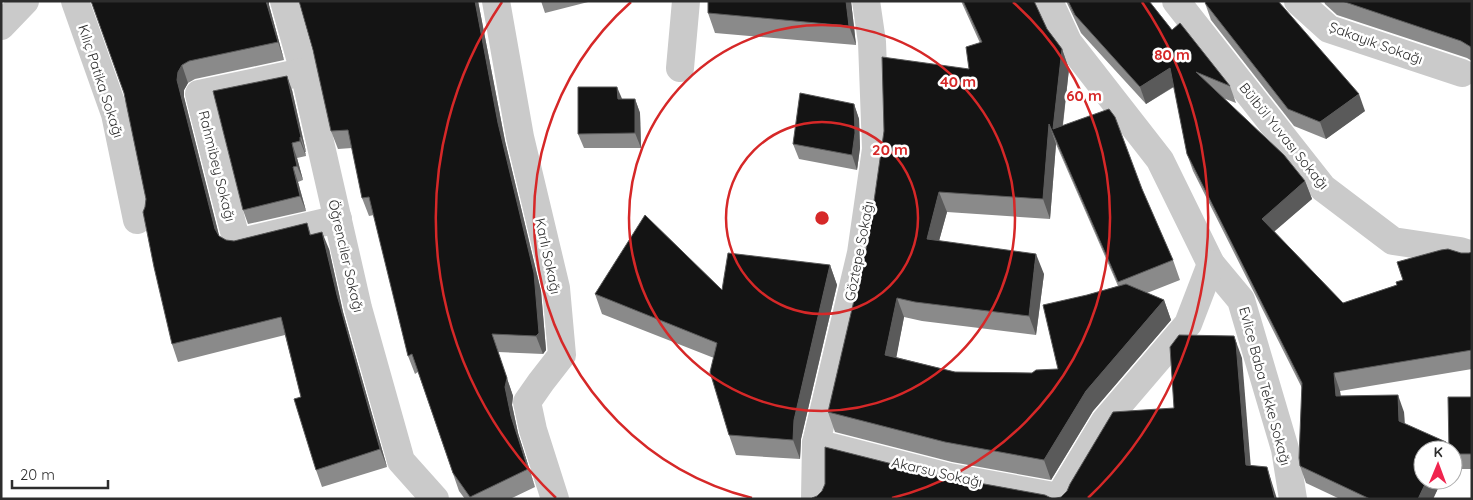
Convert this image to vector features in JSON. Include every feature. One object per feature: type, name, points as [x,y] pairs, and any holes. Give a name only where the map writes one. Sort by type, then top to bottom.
[{"type":"street","points":[[1,26],[25,1]]},
{"type":"street","name":"Kılıç Patika Sokağı","points":[[75,1],[115,114],[137,220]]},
{"type":"street","name":"Öğrenciler Sokağı","points":[[284,1],[304,72],[358,308],[401,461],[435,499]]},
{"type":"street","name":"Karlı Sokağı","points":[[496,1],[520,137],[556,288],[562,355],[528,402],[533,430],[555,499]]},
{"type":"street","points":[[680,68],[686,1]]},
{"type":"street","name":"Göztepe Sokağı","points":[[815,499],[816,443],[862,253],[876,149],[872,42],[866,1]]},
{"type":"street","name":"Evlice Baba Tekke Sokağı","points":[[1049,1],[1068,42],[1160,160],[1211,264],[1242,300],[1285,449],[1293,499]]},
{"type":"street","name":"Bülbül Yuvası Sokağı","points":[[1176,1],[1323,188],[1393,241],[1460,251],[1472,255]]},
{"type":"street","name":"Şakayık Sokağı","points":[[1298,1],[1329,29],[1462,73]]},
{"type":"street","name":"Rahmibey Sokağı","points":[[304,72],[199,94],[237,242],[338,218]]},
{"type":"street","points":[[1059,498],[1105,421],[1188,324],[1211,264]]},
{"type":"street","name":"Akarsu Sokağı","points":[[816,443],[949,477],[1059,498]]},
{"type":"building","points":[[91,1],[266,1],[278,42],[189,61],[182,65],[178,72],[177,80],[215,229],[219,236],[226,240],[234,241],[307,223],[310,235],[322,232],[337,295],[380,449],[316,470],[294,399],[301,397],[281,317],[172,344],[143,212],[146,199],[124,93]]},
{"type":"building","points":[[299,1],[475,1],[498,123],[534,273],[539,333],[536,336],[492,334],[507,378],[505,387],[511,416],[528,469],[470,497],[453,473],[412,354],[408,356],[369,197],[362,198],[348,130],[331,131],[313,50]]},
{"type":"building","points":[[708,1],[846,1],[849,26],[708,13]]},
{"type":"building","points":[[963,1],[1034,1],[1047,29],[1062,49],[1053,129],[1109,109],[1115,117],[1142,189],[1173,260],[1118,282],[1049,124],[1043,199],[939,192],[927,239],[1036,254],[1029,316],[915,302],[897,298],[885,355],[955,372],[1032,373],[1036,370],[1058,369],[1043,305],[1126,284],[1164,300],[1086,391],[1044,460],[945,442],[828,412],[869,236],[884,131],[882,57],[969,69],[966,47],[982,42]]},
{"type":"building","points":[[1068,1],[1149,1],[1172,30],[1180,23],[1230,86],[1196,72],[1284,155],[1305,181],[1262,219],[1343,303],[1397,285],[1396,282],[1403,280],[1397,262],[1448,249],[1461,253],[1472,252],[1472,350],[1334,373],[1336,396],[1398,395],[1399,421],[1442,440],[1413,440],[1413,490],[1422,490],[1418,499],[1370,499],[1300,466],[1302,383],[1187,154],[1170,68],[1140,87],[1075,15]]},
{"type":"building","points":[[1207,1],[1278,1],[1359,94],[1320,122],[1288,109],[1205,3]]},
{"type":"building","points":[[1342,1],[1472,1],[1472,50],[1471,47],[1461,41]]},
{"type":"building","points":[[287,76],[301,137],[300,141],[292,143],[297,166],[293,167],[300,196],[243,210],[213,91]]},
{"type":"building","points":[[578,87],[617,87],[618,99],[635,99],[635,133],[578,134]]},
{"type":"building","points":[[800,93],[854,104],[855,133],[852,155],[793,144]]},
{"type":"building","points":[[645,215],[722,290],[728,253],[830,265],[794,420],[793,440],[729,435],[710,372],[717,343],[595,294]]},
{"type":"building","points":[[1179,335],[1234,336],[1246,465],[1267,467],[1275,499],[1053,499],[1061,497],[1067,491],[1113,412],[1174,408],[1170,347]]},
{"type":"building","points":[[1448,397],[1472,397],[1472,454],[1463,454],[1463,440],[1449,440]]},
{"type":"building","points":[[825,447],[940,476],[1045,495],[1053,499],[812,498],[822,491],[825,484]]}]
